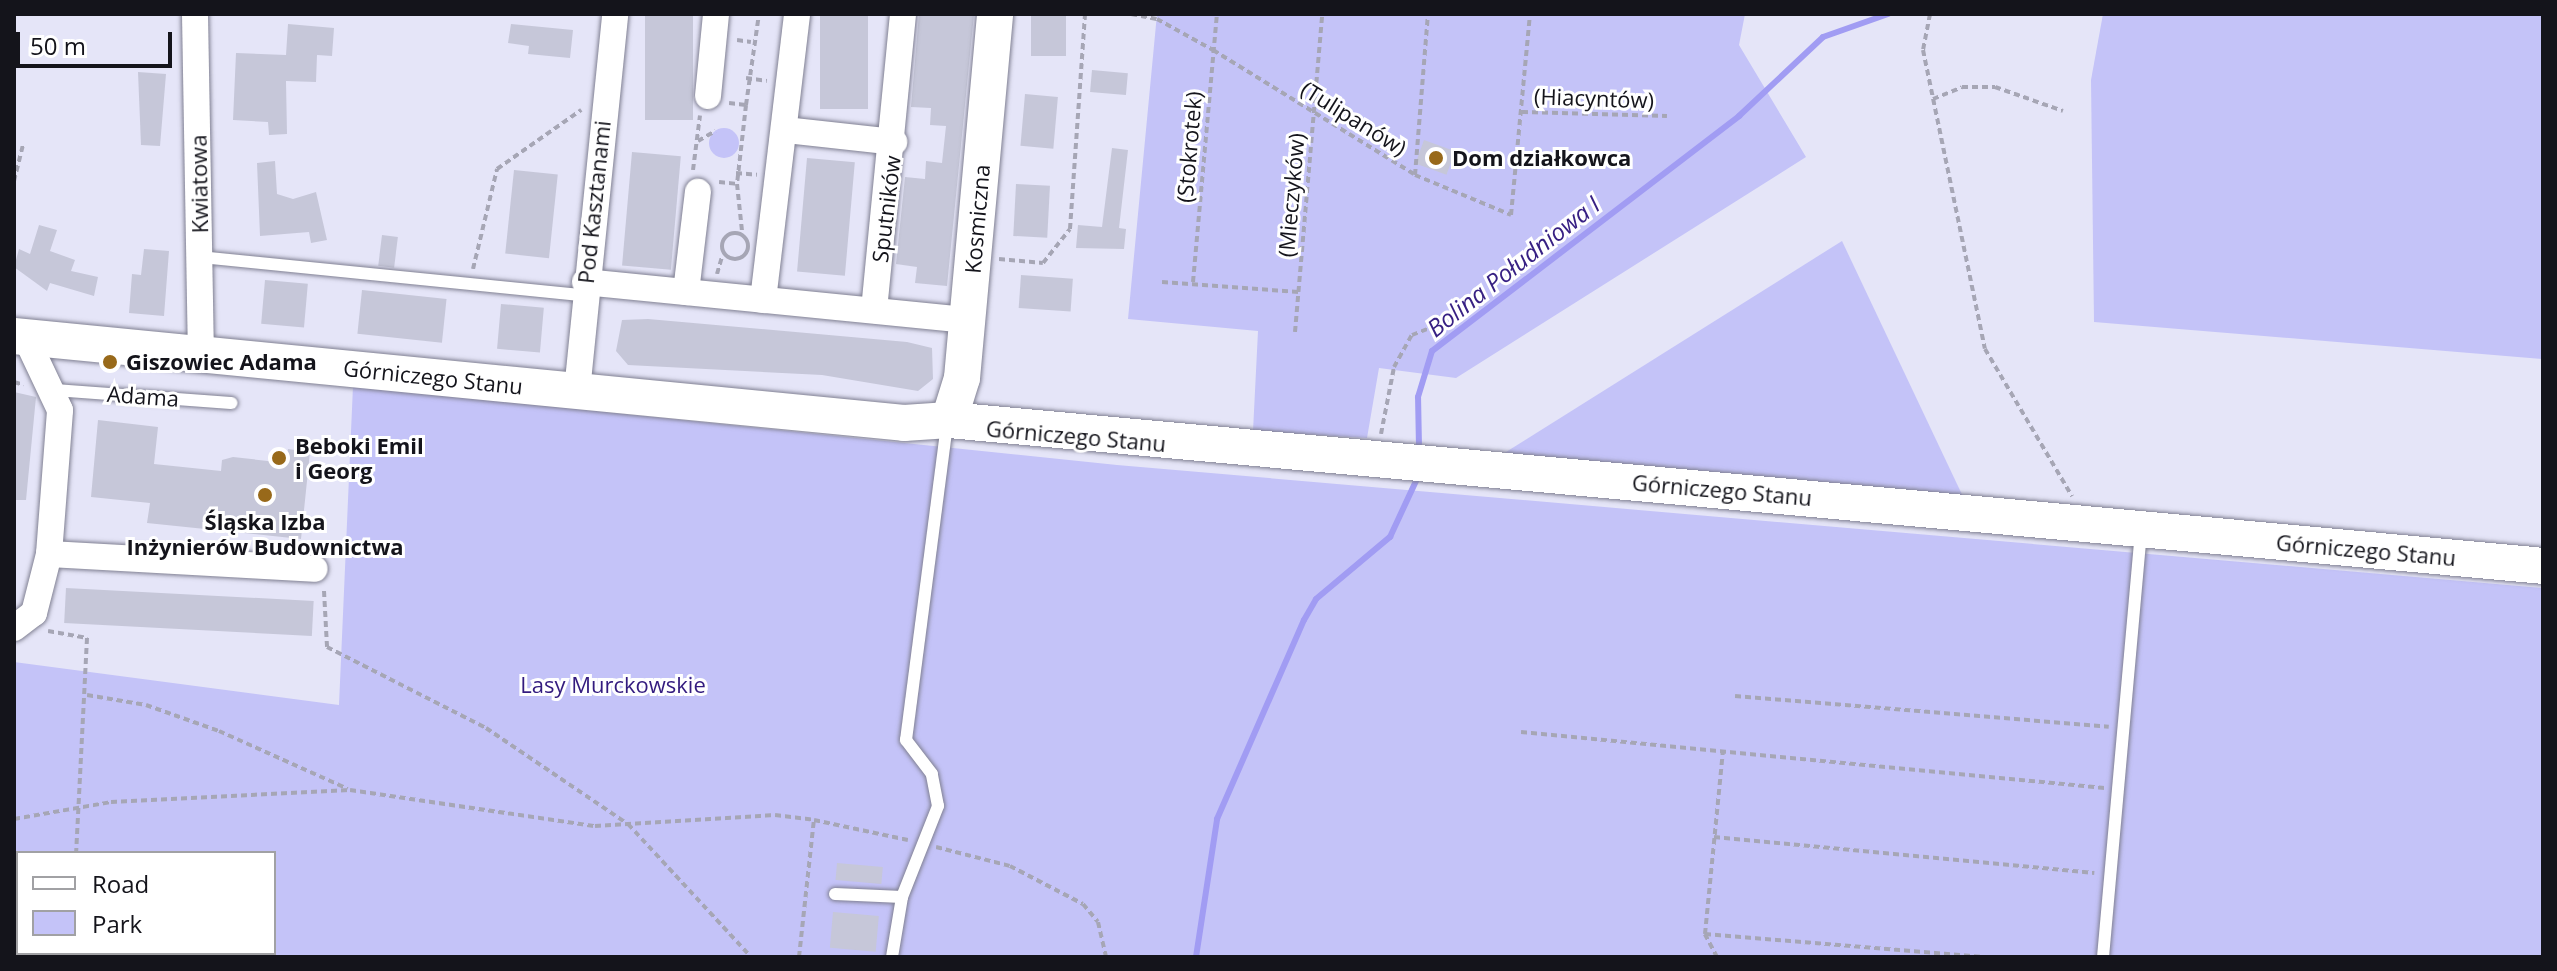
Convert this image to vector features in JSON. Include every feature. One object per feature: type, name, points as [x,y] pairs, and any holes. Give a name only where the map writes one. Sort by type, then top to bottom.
[{"type":"street","name":"Kwiatowa","points":[[195,14],[201,354]]},
{"type":"street","name":"Pod Kasztanami","points":[[577,391],[584,288],[615,14]]},
{"type":"street","points":[[705,99],[716,14]]},
{"type":"street","points":[[763,300],[786,130],[797,14]]},
{"type":"street","name":"Sputników","points":[[874,310],[894,142],[903,14]]},
{"type":"street","name":"Kosmiczna","points":[[949,420],[958,406],[995,14]]},
{"type":"street","points":[[786,130],[894,142]]},
{"type":"street","points":[[686,292],[698,192]]},
{"type":"street","points":[[584,288],[686,292],[967,320]]},
{"type":"street","points":[[20,337],[54,390],[60,410],[49,554],[20,625]]},
{"type":"street","name":"Górniczego Stanu","points":[[20,337],[918,425],[949,420],[2543,566]]},
{"type":"street","points":[[49,554],[315,569]]},
{"type":"lane","points":[[200,257],[584,288]]},
{"type":"lane","name":"Adama","points":[[54,390],[232,403]]},
{"type":"lane","points":[[892,957],[902,897],[938,806],[932,774],[906,740],[949,420]]},
{"type":"lane","points":[[2103,957],[2141,530]]},
{"type":"lane","points":[[835,894],[902,897]]},
{"type":"path","points":[[737,184],[751,42],[759,14]]},
{"type":"path","points":[[973,257],[1043,263],[1070,229],[1085,14]]},
{"type":"path","name":"(Tulipanów)","points":[[1131,14],[1157,19],[1213,50],[1415,175],[1511,215],[1530,14]]},
{"type":"path","name":"(Stokrotek)","points":[[1193,282],[1217,14]]},
{"type":"path","name":"(Mieczyków)","points":[[1295,332],[1322,14]]},
{"type":"path","points":[[1415,175],[1428,14]]},
{"type":"path","points":[[1930,14],[1923,50],[1985,349],[2087,523]]},
{"type":"path","points":[[737,40],[751,42]]},
{"type":"path","points":[[1933,99],[1962,87],[1995,87],[2063,111]]},
{"type":"path","points":[[698,192],[691,181],[705,99],[746,105]]},
{"type":"path","points":[[473,275],[497,169],[583,109]]},
{"type":"path","name":"(Hiacyntów)","points":[[1521,112],[1667,116]]},
{"type":"path","points":[[698,141],[715,131]]},
{"type":"path","points":[[14,181],[23,145]]},
{"type":"path","points":[[738,231],[747,234],[744,252],[725,260],[723,249],[738,231]]},
{"type":"path","points":[[1162,282],[1299,292]]},
{"type":"path","points":[[1376,460],[1394,367],[1412,335],[1458,317]]},
{"type":"path","points":[[315,569],[329,606],[327,647],[486,728],[628,824],[751,957]]},
{"type":"path","points":[[20,625],[87,638],[87,695],[76,851]]},
{"type":"path","points":[[87,695],[146,705],[219,731],[350,790]]},
{"type":"path","points":[[1735,696],[2123,729]]},
{"type":"path","points":[[1521,732],[2118,790]]},
{"type":"path","points":[[1717,957],[1705,934],[1723,751]]},
{"type":"path","points":[[14,819],[77,806],[350,790],[628,824],[775,815],[814,820]]},
{"type":"path","points":[[1714,837],[2110,875]]},
{"type":"path","points":[[1705,934],[1984,957]]},
{"type":"green space","points":[[1157,14],[1745,14],[1739,45],[1806,157],[1456,378],[1379,368],[1367,438],[1253,431],[1258,331],[1128,319]]},
{"type":"green space","points":[[2103,14],[2543,14],[2543,359],[2094,322],[2091,80]]},
{"type":"green space","points":[[724,128],[730,129],[738,137],[738,149],[730,157],[724,158],[718,157],[710,149],[709,143],[710,137],[718,129]]},
{"type":"green space","points":[[1842,241],[1966,503],[1498,457]]},
{"type":"green space","name":"Lasy Murckowskie","points":[[353,386],[1117,465],[2543,588],[2543,957],[248,957],[276,955],[276,851],[16,851],[14,861],[14,662],[339,705]]},
{"type":"building","points":[[645,14],[693,14],[693,120],[645,120]]},
{"type":"building","points":[[820,14],[868,14],[868,109],[820,109]]},
{"type":"building","points":[[919,14],[974,14],[947,286],[915,283],[917,267],[896,264],[905,177],[925,179],[926,161],[942,163],[946,126],[930,125],[931,108],[911,107]]},
{"type":"building","points":[[1031,14],[1066,14],[1066,56],[1031,56]]},
{"type":"building","points":[[288,24],[334,28],[332,56],[317,55],[316,82],[286,81],[287,134],[269,135],[268,122],[233,120],[236,53],[286,55]]},
{"type":"building","points":[[511,24],[573,30],[570,58],[528,54],[529,46],[508,43]]},
{"type":"building","points":[[1092,70],[1128,73],[1126,95],[1090,92]]},
{"type":"building","points":[[138,72],[166,74],[160,146],[141,145]]},
{"type":"building","points":[[1025,94],[1058,97],[1053,149],[1020,146]]},
{"type":"building","name":"Dom działkowca","points":[[1424,140],[1455,151],[1446,175],[1415,163]]},
{"type":"building","points":[[1112,148],[1128,150],[1119,228],[1126,229],[1124,249],[1076,248],[1078,225],[1102,227]]},
{"type":"building","points":[[632,152],[681,156],[671,270],[622,266]]},
{"type":"building","points":[[807,158],[855,162],[845,276],[797,272]]},
{"type":"building","points":[[275,161],[277,194],[293,199],[316,192],[327,240],[311,243],[309,232],[260,236],[257,163]]},
{"type":"building","points":[[514,170],[558,175],[549,258],[505,254]]},
{"type":"building","points":[[1016,184],[1050,186],[1047,238],[1013,236]]},
{"type":"building","points":[[39,225],[57,230],[50,251],[75,260],[71,271],[98,277],[94,296],[50,283],[47,291],[14,267],[19,249],[30,254]]},
{"type":"building","points":[[382,235],[398,237],[394,268],[378,266]]},
{"type":"building","points":[[144,249],[169,251],[164,316],[129,313],[132,274],[141,275]]},
{"type":"building","points":[[1021,275],[1073,279],[1071,312],[1019,308]]},
{"type":"building","points":[[265,280],[308,284],[304,328],[261,324]]},
{"type":"building","points":[[362,290],[447,299],[442,343],[357,334]]},
{"type":"building","points":[[501,304],[544,308],[540,353],[497,349]]},
{"type":"building","points":[[648,319],[907,342],[932,348],[933,379],[918,391],[822,375],[628,365],[616,351],[622,320]]},
{"type":"building","points":[[14,392],[36,397],[26,500],[14,500]]},
{"type":"building","points":[[98,420],[158,427],[154,464],[221,471],[222,460],[233,457],[286,463],[288,449],[310,452],[301,539],[147,523],[150,503],[91,497]]},
{"type":"building","points":[[66,588],[314,601],[312,636],[64,623]]},
{"type":"building","points":[[837,863],[883,867],[881,884],[836,880]]},
{"type":"building","points":[[833,912],[879,916],[876,952],[830,948]]},
{"type":"waterway","name":"Bolina Południowa I","points":[[1419,447],[1418,397],[1432,351],[1739,116],[1823,37],[1888,14]]},
{"type":"waterway","name":"Bolina Południowa I","points":[[1196,957],[1217,819],[1304,620],[1316,599],[1390,537],[1416,481]]},
{"type":"place","name":"Dom działkowca","points":[[1436,158]]},
{"type":"place","name":"Giszowiec Adama","points":[[110,362]]},
{"type":"place","name":"Beboki Emil i Georg","points":[[279,458]]},
{"type":"place","name":"Śląska Izba Inżynierów Budownictwa","points":[[265,495]]}]
